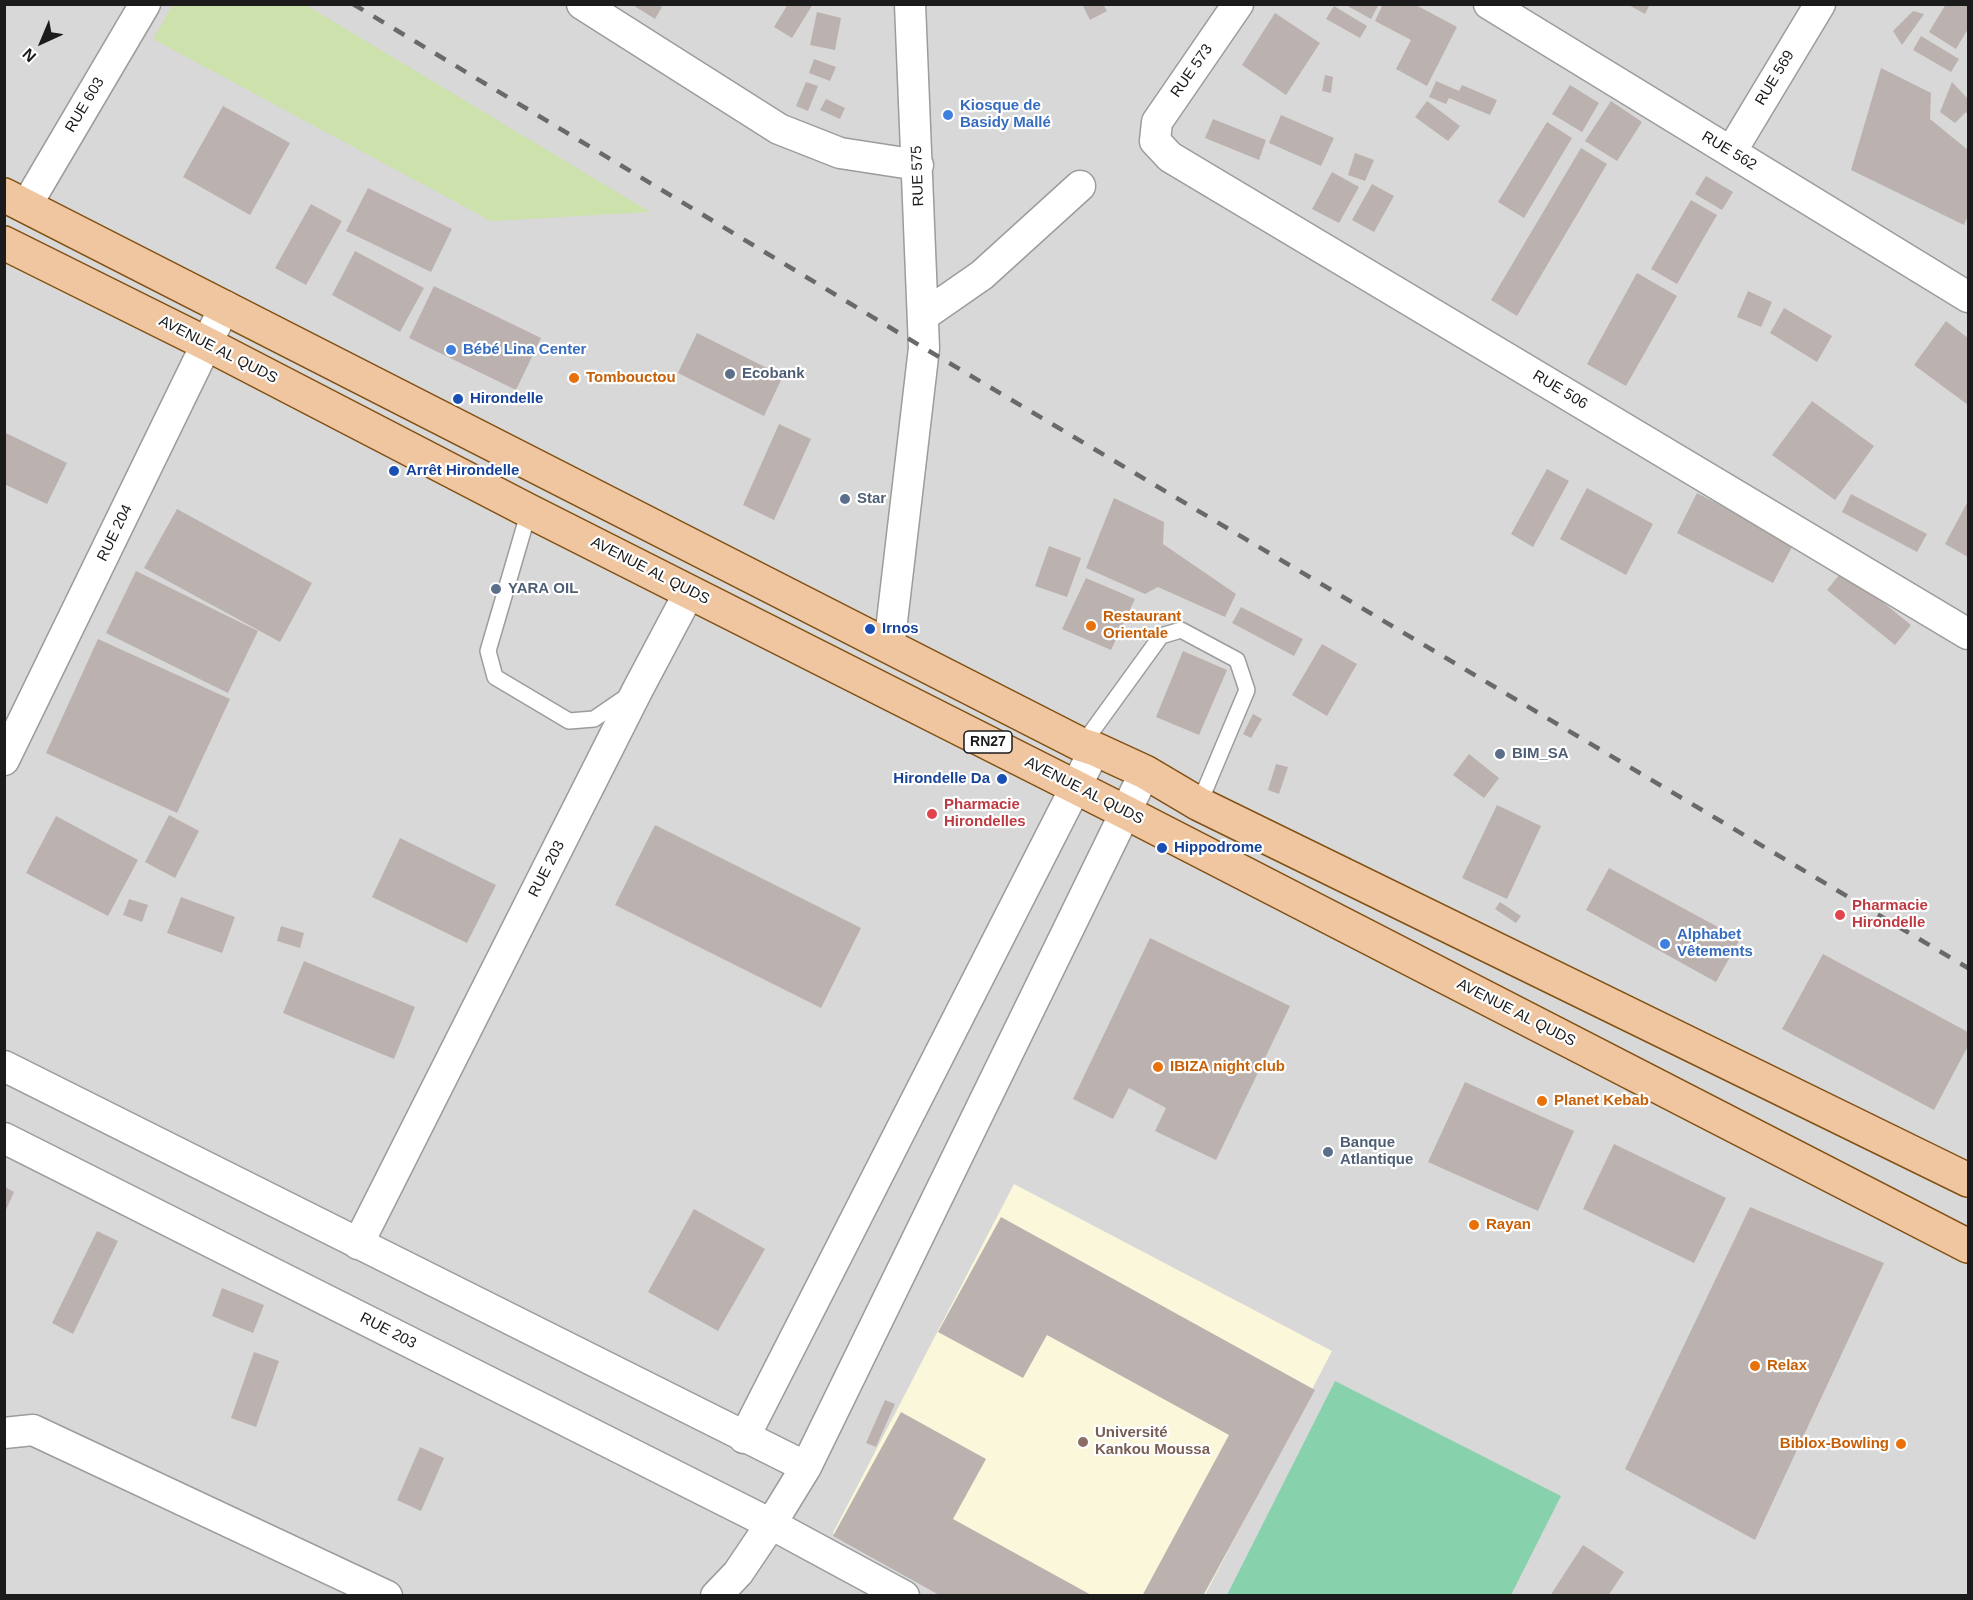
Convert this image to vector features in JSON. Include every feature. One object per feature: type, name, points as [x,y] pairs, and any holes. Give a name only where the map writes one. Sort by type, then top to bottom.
[{"type":"main road","name":"RN27","points":[[15,200],[889,647],[1088,747],[1145,772],[1199,804],[1968,1180]]},
{"type":"main road","name":"AVENUE AL QUDS","points":[[4,243],[207,344],[529,511],[1125,812],[1968,1246]]},
{"type":"street","name":"RUE 603","points":[[15,200],[145,4]]},
{"type":"street","points":[[582,4],[779,129],[840,153],[918,165]]},
{"type":"street","name":"RUE 575","points":[[889,647],[924,348],[910,4]]},
{"type":"street","name":"RUE 573","points":[[1155,141],[1157,122],[1238,4]]},
{"type":"street","name":"RUE 562","points":[[1489,4],[1968,297]]},
{"type":"street","name":"RUE 569","points":[[1731,152],[1820,4]]},
{"type":"street","name":"RUE 506","points":[[1155,141],[1170,157],[1968,634]]},
{"type":"street","points":[[923,316],[982,275],[1080,186]]},
{"type":"street","name":"RUE 204","points":[[4,760],[225,306]]},
{"type":"street","name":"RUE 203","points":[[358,1244],[638,689],[690,591]]},
{"type":"street","points":[[744,1438],[1076,787],[1088,747]]},
{"type":"street","points":[[717,1596],[738,1572],[806,1467],[1145,772]]},
{"type":"street","points":[[4,1066],[806,1467]]},
{"type":"street","name":"RUE 203","points":[[4,1138],[771,1524],[904,1596]]},
{"type":"street","points":[[4,1432],[33,1430],[387,1596]]},
{"type":"lane","points":[[529,511],[488,651],[495,677],[569,721],[594,719],[638,689]]},
{"type":"lane","points":[[1088,747],[1161,636],[1181,630],[1237,660],[1247,690],[1199,804]]},
{"type":"shaded area","points":[[5,5],[1968,5],[1968,1595],[5,1595]]},
{"type":"shaded area","name":"Université Kankou Moussa","points":[[1014,1184],[1332,1351],[1205,1595],[952,1595],[833,1533]]},
{"type":"green space","points":[[173,5],[306,5],[650,212],[491,221],[153,39]]},
{"type":"green space","points":[[1335,1381],[1561,1496],[1511,1595],[1227,1595]]},
{"type":"building","points":[[631,4],[657,4],[662,7],[655,19]]},
{"type":"building","points":[[788,4],[813,4],[792,38],[774,27]]},
{"type":"building","points":[[1082,4],[1103,4],[1107,11],[1090,20]]},
{"type":"building","points":[[1344,4],[1379,4],[1371,19]]},
{"type":"building","points":[[1383,4],[1414,4],[1457,27],[1427,86],[1396,69],[1411,40],[1375,21]]},
{"type":"building","points":[[1627,4],[1650,4],[1645,14]]},
{"type":"building","points":[[1946,4],[1968,4],[1968,29],[1956,49],[1929,32]]},
{"type":"building","points":[[1334,6],[1367,26],[1360,38],[1326,19]]},
{"type":"building","points":[[1913,11],[1924,14],[1902,45],[1893,31]]},
{"type":"building","points":[[817,12],[841,18],[835,50],[810,45]]},
{"type":"building","points":[[1275,13],[1320,43],[1286,95],[1242,65]]},
{"type":"building","points":[[1921,36],[1959,59],[1951,72],[1913,50]]},
{"type":"building","points":[[814,59],[836,67],[830,81],[809,73]]},
{"type":"building","points":[[1881,68],[1931,93],[1930,119],[1968,150],[1968,215],[1964,225],[1851,170]]},
{"type":"building","points":[[1325,75],[1333,77],[1331,93],[1322,91]]},
{"type":"building","points":[[1436,81],[1459,91],[1462,85],[1497,100],[1490,115],[1449,98],[1446,104],[1429,97]]},
{"type":"building","points":[[806,82],[818,86],[808,111],[796,106]]},
{"type":"building","points":[[1952,82],[1968,97],[1968,115],[1966,112],[1955,123],[1940,112]]},
{"type":"building","points":[[1570,85],[1599,103],[1582,132],[1552,114]]},
{"type":"building","points":[[826,99],[845,108],[840,119],[820,110]]},
{"type":"building","points":[[1427,101],[1460,126],[1448,141],[1415,117]]},
{"type":"building","points":[[1611,101],[1642,122],[1617,161],[1585,141]]},
{"type":"building","points":[[223,106],[290,143],[250,215],[183,177]]},
{"type":"building","points":[[1281,115],[1334,138],[1321,166],[1269,143]]},
{"type":"building","points":[[1213,119],[1266,140],[1259,160],[1205,138]]},
{"type":"building","points":[[1547,122],[1572,138],[1524,218],[1498,202]]},
{"type":"building","points":[[1581,148],[1607,164],[1517,316],[1491,300]]},
{"type":"building","points":[[1355,153],[1374,160],[1365,181],[1348,175]]},
{"type":"building","points":[[1332,172],[1359,187],[1339,223],[1312,209]]},
{"type":"building","points":[[1706,176],[1733,192],[1722,210],[1695,194]]},
{"type":"building","points":[[1372,184],[1394,196],[1374,232],[1352,220]]},
{"type":"building","points":[[368,188],[452,229],[431,272],[346,231]]},
{"type":"building","points":[[1691,200],[1717,215],[1677,284],[1651,269]]},
{"type":"building","points":[[311,204],[342,221],[306,285],[275,268]]},
{"type":"building","points":[[355,251],[424,288],[400,332],[332,295]]},
{"type":"building","points":[[1637,273],[1677,296],[1626,386],[1587,364]]},
{"type":"building","points":[[434,286],[541,338],[516,390],[409,338]]},
{"type":"building","points":[[1748,291],[1772,302],[1761,327],[1737,317]]},
{"type":"building","points":[[1784,308],[1832,336],[1817,362],[1770,333]]},
{"type":"building","points":[[1946,321],[1968,338],[1968,405],[1914,365]]},
{"type":"building","name":"Ecobank","points":[[697,333],[783,376],[764,416],[678,373]]},
{"type":"building","points":[[1812,401],[1874,446],[1835,500],[1772,455]]},
{"type":"building","points":[[779,424],[811,439],[774,520],[743,505]]},
{"type":"building","points":[[4,432],[67,463],[47,504],[4,484]]},
{"type":"building","points":[[1547,469],[1569,481],[1533,547],[1511,534]]},
{"type":"building","points":[[1587,488],[1653,524],[1626,575],[1560,539]]},
{"type":"building","points":[[1697,493],[1794,543],[1773,583],[1677,533]]},
{"type":"building","points":[[1851,494],[1927,534],[1917,552],[1842,512]]},
{"type":"building","points":[[1114,498],[1164,522],[1163,544],[1236,594],[1225,617],[1158,587],[1145,594],[1086,568]]},
{"type":"building","points":[[1968,501],[1968,557],[1945,544]]},
{"type":"building","points":[[177,509],[312,583],[280,642],[144,568]]},
{"type":"building","points":[[1049,546],[1081,558],[1067,597],[1035,586]]},
{"type":"building","points":[[1843,570],[1911,625],[1895,645],[1827,590]]},
{"type":"building","points":[[136,571],[258,631],[228,693],[106,633]]},
{"type":"building","points":[[1086,578],[1135,599],[1111,650],[1062,629]]},
{"type":"building","points":[[1241,607],[1303,639],[1294,656],[1232,623]]},
{"type":"building","points":[[98,639],[230,699],[177,813],[46,753]]},
{"type":"building","points":[[1322,644],[1357,664],[1327,716],[1292,695]]},
{"type":"building","points":[[1183,651],[1227,670],[1199,735],[1156,717]]},
{"type":"building","points":[[1253,714],[1262,719],[1251,738],[1243,734]]},
{"type":"building","points":[[1469,754],[1499,778],[1484,798],[1453,775]]},
{"type":"building","points":[[1276,764],[1288,767],[1279,794],[1268,790]]},
{"type":"building","points":[[1497,805],[1541,826],[1507,899],[1462,878]]},
{"type":"building","points":[[169,815],[199,831],[175,878],[145,862]]},
{"type":"building","points":[[56,816],[138,860],[108,916],[26,873]]},
{"type":"building","points":[[655,825],[861,928],[821,1008],[615,905]]},
{"type":"building","points":[[400,838],[496,885],[467,943],[372,897]]},
{"type":"building","points":[[1609,868],[1740,939],[1716,982],[1586,910]]},
{"type":"building","points":[[181,897],[235,917],[222,953],[167,933]]},
{"type":"building","points":[[129,899],[148,905],[142,922],[123,915]]},
{"type":"building","points":[[1500,902],[1521,916],[1516,923],[1495,909]]},
{"type":"building","points":[[281,926],[304,933],[300,948],[277,941]]},
{"type":"building","points":[[1150,938],[1290,1006],[1216,1160],[1155,1131],[1166,1108],[1129,1088],[1113,1119],[1073,1099]]},
{"type":"building","points":[[1823,954],[1968,1032],[1968,1046],[1934,1110],[1782,1029]]},
{"type":"building","points":[[304,961],[415,1007],[394,1059],[283,1013]]},
{"type":"building","points":[[1465,1082],[1574,1131],[1538,1211],[1428,1162]]},
{"type":"building","points":[[1614,1144],[1726,1198],[1694,1263],[1583,1209]]},
{"type":"building","points":[[5,1187],[14,1192],[5,1212]]},
{"type":"building","name":"Relax","points":[[1750,1207],[1884,1263],[1755,1540],[1625,1469]]},
{"type":"building","points":[[694,1209],[765,1249],[718,1331],[648,1292]]},
{"type":"building","points":[[1001,1217],[1315,1390],[1203,1596],[1142,1596],[1229,1435],[1047,1335],[1023,1378],[938,1332]]},
{"type":"building","points":[[97,1231],[118,1241],[73,1334],[52,1323]]},
{"type":"building","points":[[222,1288],[264,1305],[253,1333],[212,1316]]},
{"type":"building","points":[[254,1352],[279,1361],[256,1427],[231,1418]]},
{"type":"building","points":[[885,1400],[895,1404],[876,1447],[866,1443]]},
{"type":"building","points":[[901,1412],[986,1459],[953,1519],[1093,1596],[941,1596],[833,1536]]},
{"type":"building","points":[[420,1447],[444,1458],[421,1511],[397,1500]]},
{"type":"building","points":[[1583,1545],[1624,1572],[1608,1596],[1550,1596]]},
{"type":"railway","points":[[353,4],[924,348],[1968,968]]},
{"type":"place","name":"Kiosque de Basidy Mallé","points":[[948,115]]},
{"type":"place","name":"Bébé Lina Center","points":[[451,350]]},
{"type":"place","name":"Ecobank","points":[[730,374]]},
{"type":"place","name":"Tombouctou","points":[[574,378]]},
{"type":"place","name":"Hirondelle","points":[[458,399]]},
{"type":"place","name":"Arrêt Hirondelle","points":[[394,471]]},
{"type":"place","name":"Star","points":[[845,499]]},
{"type":"place","name":"YARA OIL","points":[[496,589]]},
{"type":"place","name":"Restaurant Orientale","points":[[1091,626]]},
{"type":"place","name":"Irnos","points":[[870,629]]},
{"type":"place","name":"BIM_SA","points":[[1500,754]]},
{"type":"place","name":"Hirondelle Da","points":[[1002,779]]},
{"type":"place","name":"Pharmacie Hirondelles","points":[[932,814]]},
{"type":"place","name":"Hippodrome","points":[[1162,848]]},
{"type":"place","name":"Pharmacie Hirondelle","points":[[1840,915]]},
{"type":"place","name":"Alphabet Vêtements","points":[[1665,944]]},
{"type":"place","name":"IBIZA night club","points":[[1158,1067]]},
{"type":"place","name":"Planet Kebab","points":[[1542,1101]]},
{"type":"place","name":"Banque Atlantique","points":[[1328,1152]]},
{"type":"place","name":"Rayan","points":[[1474,1225]]},
{"type":"place","name":"Relax","points":[[1755,1366]]},
{"type":"place","name":"Université Kankou Moussa","points":[[1083,1442]]},
{"type":"place","name":"Biblox-Bowling","points":[[1901,1444]]}]
